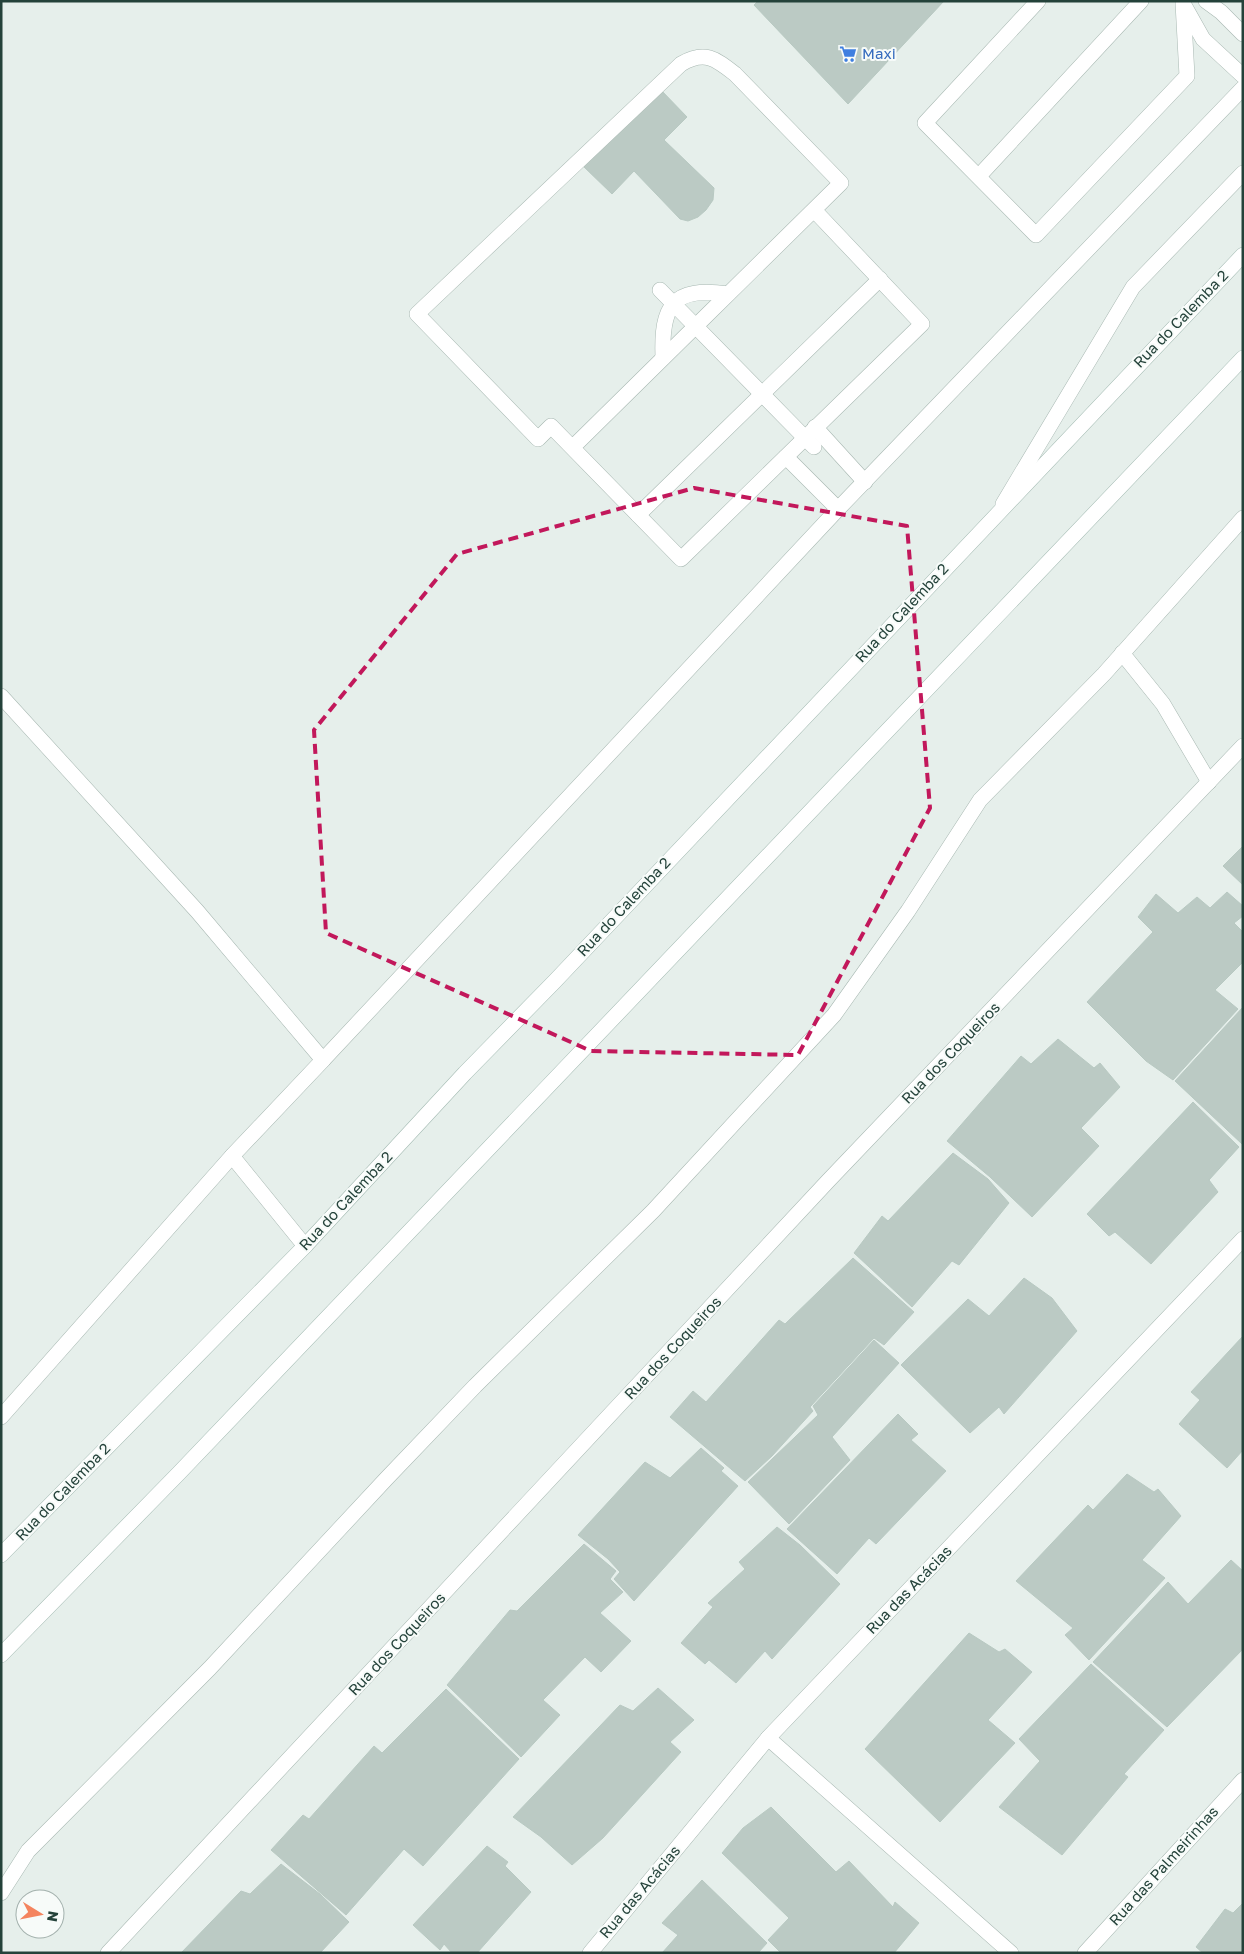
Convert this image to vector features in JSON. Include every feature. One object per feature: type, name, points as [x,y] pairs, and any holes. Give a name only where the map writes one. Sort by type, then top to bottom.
[{"type":"street","points":[[1038,1],[926,123],[1036,236],[1187,76],[1183,2]]},
{"type":"street","points":[[979,176],[1141,1]]},
{"type":"street","points":[[1206,1],[1221,12],[1243,34]]},
{"type":"street","points":[[1183,2],[1203,39],[1243,76]]},
{"type":"street","points":[[572,447],[841,183],[730,70],[718,60],[708,57],[690,58],[681,64],[417,314],[538,439],[551,426],[680,558],[786,457],[811,437],[922,324],[814,210]]},
{"type":"street","points":[[1,1417],[232,1156],[838,509],[1243,88]]},
{"type":"street","points":[[998,511],[1133,287],[1243,173]]},
{"type":"street","name":"Rua do Calemba 2","points":[[1,1555],[305,1246],[465,1073],[555,981],[998,511],[1243,255]]},
{"type":"street","points":[[638,515],[880,279]]},
{"type":"street","points":[[660,290],[762,394],[865,482]]},
{"type":"street","points":[[663,358],[663,329],[666,316],[673,304],[687,295],[715,292],[728,294]]},
{"type":"street","points":[[1,1655],[179,1473],[1243,358]]},
{"type":"street","points":[[786,457],[838,509]]},
{"type":"street","points":[[1,1894],[28,1851],[210,1668],[475,1386],[653,1212],[834,1015],[908,911],[980,800],[1104,674],[1243,518]]},
{"type":"street","points":[[1122,653],[1163,704],[1209,782]]},
{"type":"street","points":[[1,696],[197,911],[323,1060]]},
{"type":"street","name":"Rua dos Coqueiros","points":[[108,1953],[828,1181],[1243,746]]},
{"type":"street","points":[[232,1156],[305,1246]]},
{"type":"street","name":"Rua das Acácias","points":[[590,1953],[768,1738],[1243,1239]]},
{"type":"street","points":[[768,1738],[1011,1953]]},
{"type":"street","name":"Rua das Palmeirinhas","points":[[1085,1953],[1243,1780]]},
{"type":"highlighted area","points":[[694,488],[907,526],[930,808],[798,1055],[591,1051],[326,933],[314,730],[457,554]]},
{"type":"building","name":"Maxi","points":[[758,1],[944,1],[848,104],[754,5]]},
{"type":"building","points":[[660,89],[687,117],[664,140],[714,188],[713,200],[706,210],[698,217],[688,221],[680,219],[634,171],[612,194],[583,166]]},
{"type":"building","points":[[1243,846],[1243,885],[1223,866]]},
{"type":"building","points":[[1227,892],[1243,906],[1243,916],[1234,923],[1243,932],[1243,962],[1215,990],[1238,1009],[1173,1080],[1146,1061],[1087,1002],[1153,932],[1138,917],[1156,894],[1178,913],[1197,897],[1210,908]]},
{"type":"building","points":[[1243,1007],[1243,1143],[1242,1144],[1175,1081]]},
{"type":"building","points":[[1058,1039],[1094,1068],[1100,1063],[1120,1087],[1081,1128],[1099,1146],[1032,1217],[990,1177],[947,1141],[1021,1056],[1031,1064]]},
{"type":"building","points":[[1193,1102],[1239,1147],[1209,1180],[1218,1192],[1151,1264],[1115,1232],[1109,1236],[1087,1214]]},
{"type":"building","points":[[953,1153],[988,1179],[1009,1203],[959,1265],[952,1261],[912,1307],[854,1253],[882,1216],[888,1221]]},
{"type":"building","points":[[853,1258],[914,1312],[884,1345],[874,1338],[810,1407],[813,1411],[772,1456],[745,1481],[670,1417],[693,1391],[706,1402],[779,1320],[785,1324]]},
{"type":"building","points":[[1024,1278],[1052,1298],[1077,1331],[1004,1414],[999,1407],[970,1433],[901,1365],[968,1299],[989,1316]]},
{"type":"building","points":[[1243,1336],[1243,1450],[1227,1468],[1179,1424],[1200,1400],[1191,1392]]},
{"type":"building","points":[[874,1340],[899,1363],[832,1437],[850,1460],[789,1524],[748,1482],[818,1415],[813,1406]]},
{"type":"building","points":[[898,1414],[918,1434],[911,1440],[946,1471],[876,1544],[869,1538],[837,1574],[787,1529]]},
{"type":"building","points":[[701,1448],[724,1468],[721,1471],[738,1486],[634,1601],[614,1579],[620,1572],[608,1559],[578,1535],[645,1462],[670,1478]]},
{"type":"building","points":[[1127,1474],[1154,1492],[1158,1489],[1181,1516],[1142,1560],[1165,1578],[1089,1660],[1065,1635],[1073,1628],[1016,1581],[1088,1505],[1093,1510]]},
{"type":"building","points":[[777,1527],[800,1545],[840,1584],[772,1659],[765,1651],[736,1683],[709,1660],[705,1664],[681,1643],[713,1607],[708,1603],[745,1569],[739,1562]]},
{"type":"building","points":[[584,1544],[616,1571],[610,1579],[623,1592],[600,1613],[631,1641],[601,1672],[585,1657],[543,1700],[560,1715],[521,1757],[447,1685],[510,1610],[517,1611]]},
{"type":"building","points":[[1231,1560],[1243,1571],[1243,1649],[1167,1727],[1093,1662],[1168,1582],[1188,1604]]},
{"type":"building","points":[[969,1633],[999,1652],[1005,1649],[1032,1672],[988,1720],[1015,1743],[940,1822],[865,1749]]},
{"type":"building","points":[[1091,1664],[1164,1730],[1124,1774],[1128,1777],[1062,1855],[999,1807],[1040,1761],[1019,1739]]},
{"type":"building","points":[[658,1688],[694,1720],[670,1742],[681,1752],[603,1838],[572,1865],[541,1837],[513,1817],[620,1705],[633,1711]]},
{"type":"building","points":[[446,1689],[519,1759],[423,1866],[404,1849],[346,1915],[271,1850],[303,1815],[309,1819],[374,1746],[382,1753]]},
{"type":"building","points":[[771,1807],[836,1872],[849,1861],[893,1907],[895,1902],[919,1923],[894,1953],[781,1953],[768,1940],[789,1918],[722,1853],[743,1828]]},
{"type":"building","points":[[487,1846],[508,1862],[505,1866],[531,1892],[477,1953],[452,1953],[444,1944],[440,1950],[413,1925]]},
{"type":"building","points":[[281,1864],[320,1894],[349,1922],[320,1953],[181,1953],[241,1891],[250,1894]]},
{"type":"building","points":[[702,1880],[767,1943],[758,1953],[662,1953],[678,1935],[662,1923]]},
{"type":"building","points":[[1243,1903],[1243,1953],[1203,1953],[1196,1947],[1225,1909],[1233,1913]]},
{"type":"place","name":"Maxi","points":[[848,54]]}]
